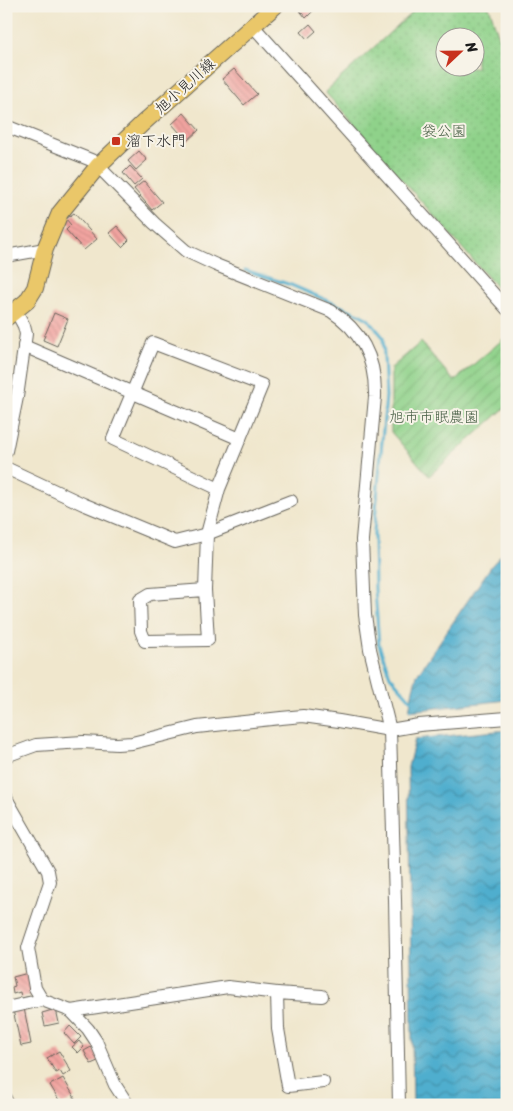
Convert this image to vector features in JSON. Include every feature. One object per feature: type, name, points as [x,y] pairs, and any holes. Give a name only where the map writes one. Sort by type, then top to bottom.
[{"type":"main road","name":"旭小見川線","points":[[11,314],[27,300],[35,288],[45,249],[60,213],[99,165],[143,123],[253,26],[270,8]]},
{"type":"street","points":[[253,26],[507,309]]},
{"type":"street","points":[[6,126],[99,165],[154,223],[186,251],[331,311],[345,320],[362,342],[372,366],[376,381],[362,540],[365,614],[374,667],[390,730],[399,1105]]},
{"type":"street","points":[[6,256],[45,249]]},
{"type":"street","points":[[6,451],[17,397],[26,334],[24,326],[11,314]]},
{"type":"street","points":[[205,590],[150,594],[140,600],[141,631],[145,641],[208,640],[205,590],[207,534],[219,489],[262,385],[153,344],[134,393],[113,439],[219,489]]},
{"type":"street","points":[[24,346],[240,439]]},
{"type":"street","points":[[6,468],[83,504],[174,542],[207,534],[291,500]]},
{"type":"street","points":[[6,756],[36,745],[83,742],[132,743],[197,727],[303,716],[338,720],[390,730],[419,725],[507,718]]},
{"type":"street","points":[[6,798],[48,871],[50,882],[28,948],[36,988],[42,1000]]},
{"type":"street","points":[[71,1011],[228,987],[322,996]]},
{"type":"street","points":[[277,993],[278,1029],[288,1086],[323,1082]]},
{"type":"street","points":[[6,1008],[42,1000],[71,1011],[88,1029],[96,1041],[115,1085],[128,1105]]},
{"type":"green space","name":"袋公園","points":[[419,6],[489,6],[507,63],[507,299],[325,92]]},
{"type":"green space","name":"旭市市眠農園","points":[[507,336],[507,406],[429,476],[391,432],[391,368],[421,342],[454,381]]},
{"type":"water","points":[[507,549],[507,700],[409,711],[417,675],[492,565]]},
{"type":"water","points":[[507,730],[507,1105],[413,1105],[408,767],[415,739]]},
{"type":"building","points":[[296,6],[316,6],[317,7],[306,18]]},
{"type":"building","points":[[310,24],[316,31],[307,39],[301,32]]},
{"type":"building","points":[[234,69],[257,94],[244,105],[222,79]]},
{"type":"building","points":[[184,113],[199,130],[187,141],[172,124]]},
{"type":"building","points":[[139,151],[147,160],[136,170],[128,161]]},
{"type":"building","points":[[130,166],[142,179],[134,186],[123,173]]},
{"type":"building","points":[[144,181],[162,202],[152,210],[134,189]]},
{"type":"building","points":[[74,213],[97,239],[84,250],[66,230],[71,225],[66,219]]},
{"type":"building","points":[[117,226],[129,240],[122,247],[109,233]]},
{"type":"building","points":[[54,313],[68,319],[57,346],[43,340]]},
{"type":"building","points":[[28,973],[33,996],[21,998],[20,992],[13,994],[12,987],[15,986],[13,977]]},
{"type":"building","points":[[24,1008],[31,1044],[21,1046],[13,1010]]},
{"type":"building","points":[[56,1009],[59,1023],[45,1026],[42,1013]]},
{"type":"building","points":[[70,1026],[81,1037],[74,1044],[64,1033]]},
{"type":"building","points":[[79,1041],[84,1047],[78,1053],[72,1047]]},
{"type":"building","points":[[93,1046],[100,1060],[91,1064],[84,1051]]},
{"type":"building","points":[[59,1051],[71,1071],[63,1076],[60,1071],[56,1073],[47,1058]]},
{"type":"building","points":[[63,1078],[75,1098],[62,1105],[50,1085]]},
{"type":"building","points":[[9,1091],[15,1105],[6,1105],[6,1092]]},
{"type":"waterway","points":[[245,270],[291,285],[359,314],[368,319],[383,337],[386,396],[374,532],[375,589],[379,645],[390,676],[411,700]]},
{"type":"place","name":"溜下水門","points":[[116,141]]}]
